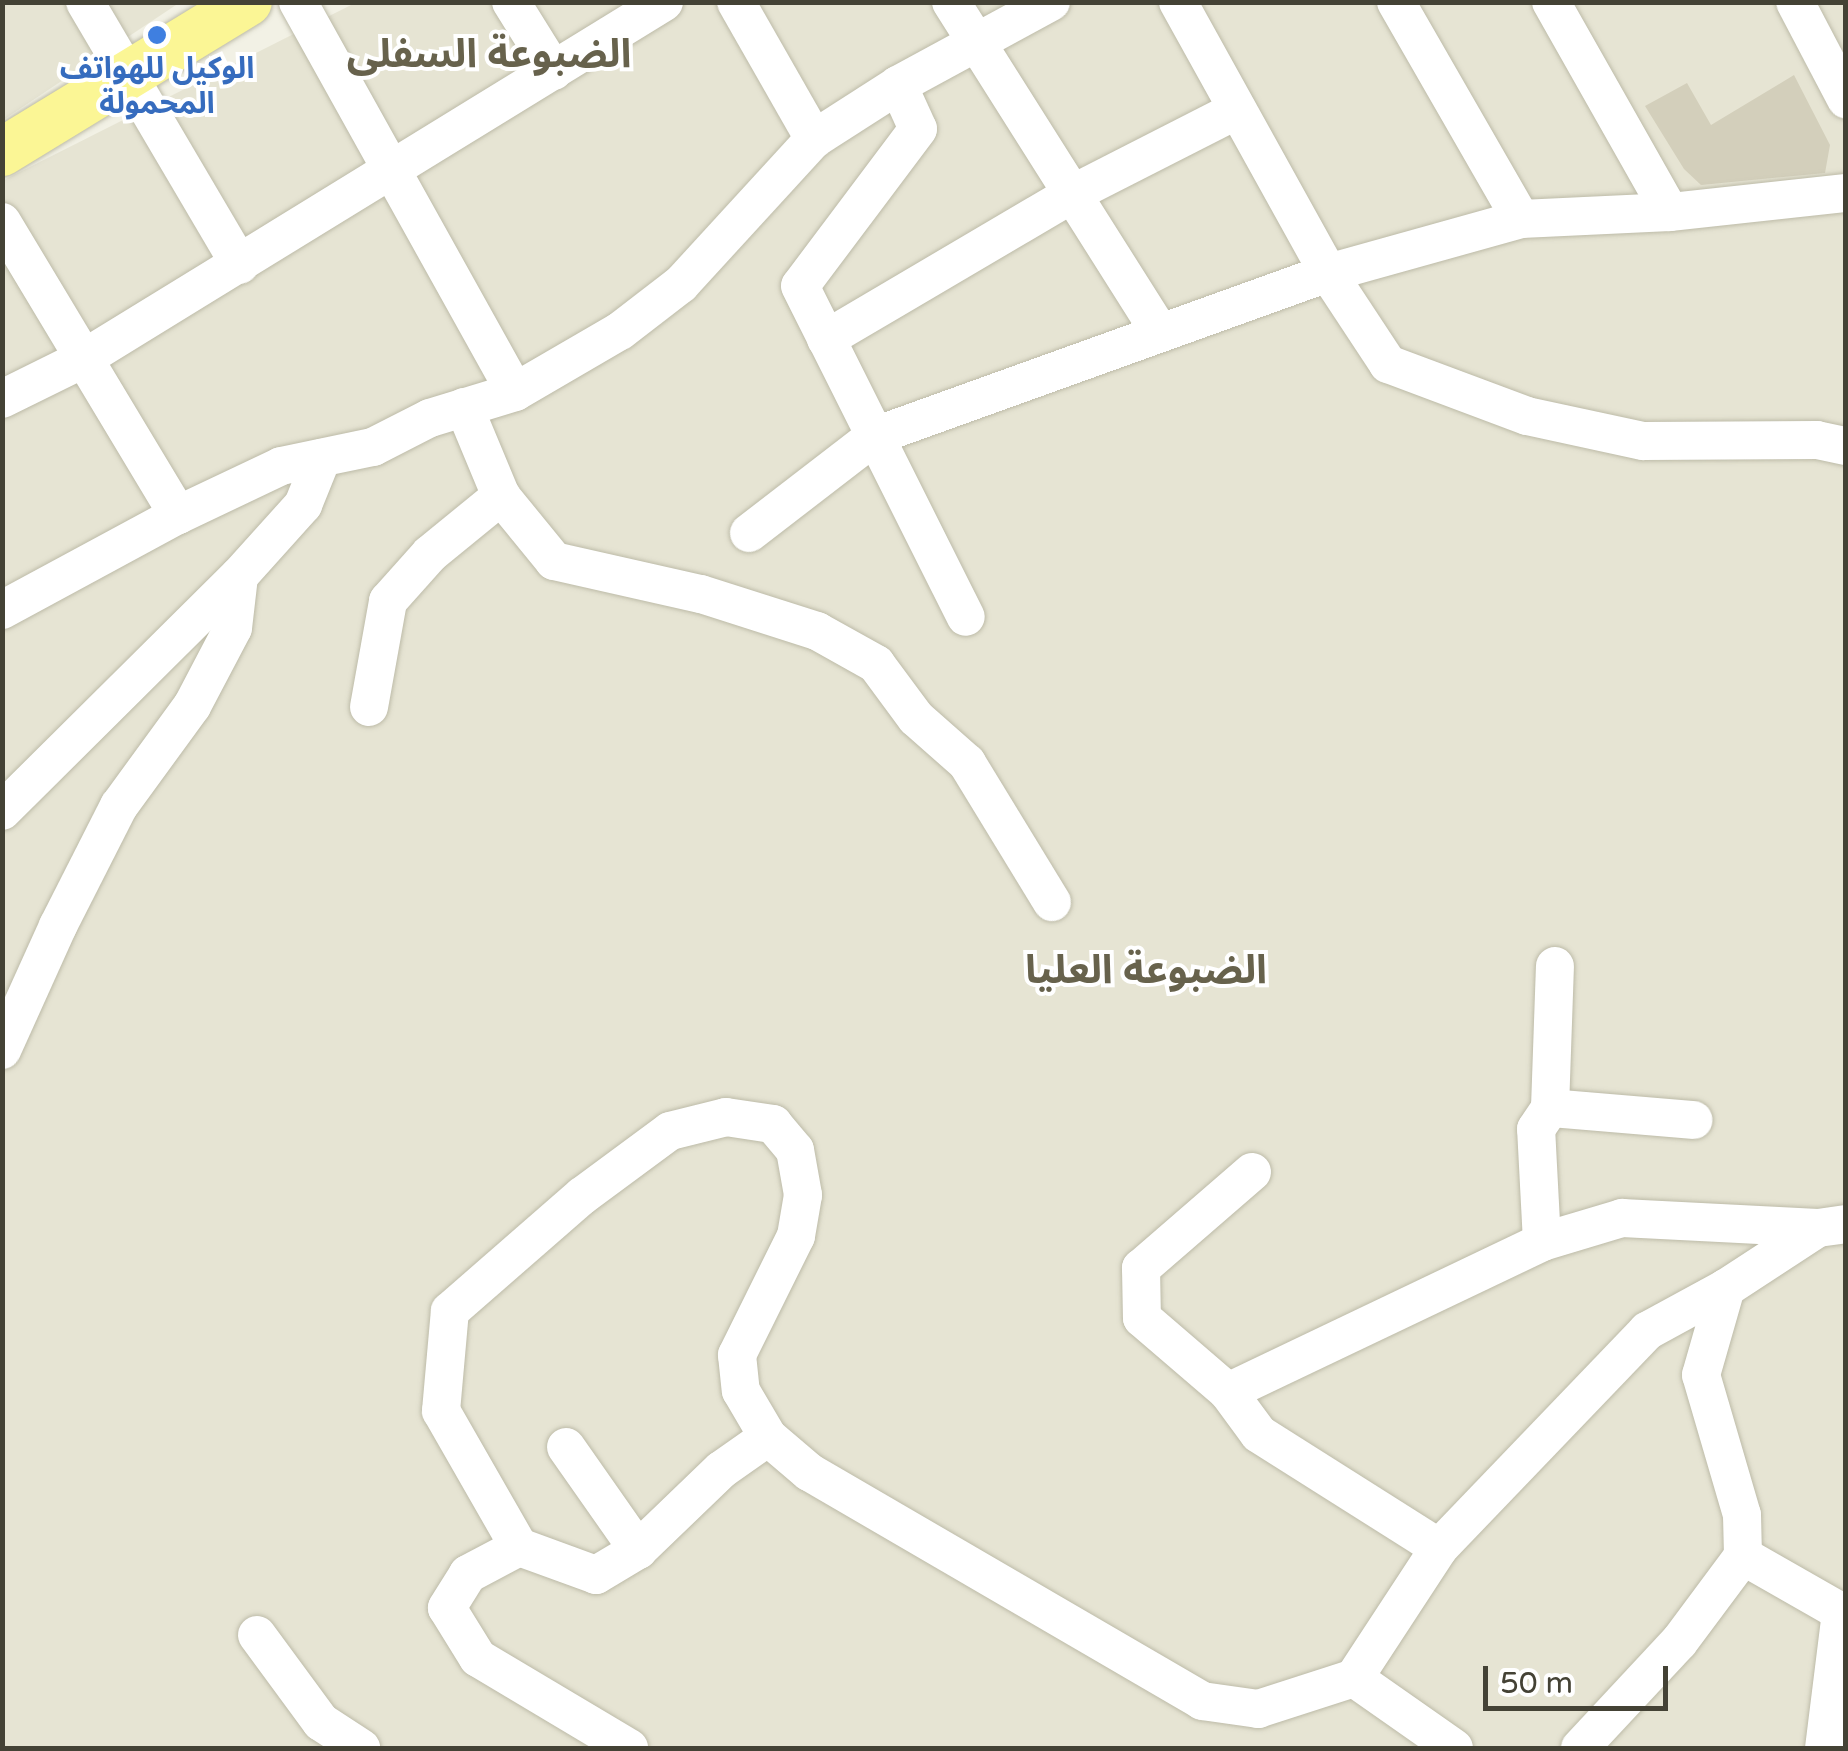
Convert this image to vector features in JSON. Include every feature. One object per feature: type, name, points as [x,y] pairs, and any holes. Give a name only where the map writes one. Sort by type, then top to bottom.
[{"type":"main road","points":[[2,152],[248,2]]},
{"type":"street","points":[[85,2],[240,265]]},
{"type":"street","points":[[298,2],[390,174],[515,392]]},
{"type":"street","points":[[512,2],[554,71]]},
{"type":"street","points":[[2,399],[83,359],[240,265],[664,2]]},
{"type":"street","points":[[736,2],[814,138]]},
{"type":"street","points":[[951,2],[975,46],[1074,193],[1160,332]]},
{"type":"street","points":[[2,610],[281,466],[374,446],[430,418],[515,392],[620,330],[681,284],[814,138],[898,85],[1052,2]]},
{"type":"street","points":[[1178,2],[1328,274],[1388,364],[1528,416],[1643,441],[1817,440],[1846,446]]},
{"type":"street","points":[[1551,2],[1670,212]]},
{"type":"street","points":[[1795,2],[1846,99]]},
{"type":"street","points":[[1411,8],[1521,219]]},
{"type":"street","points":[[898,85],[918,129],[800,286],[966,617]]},
{"type":"street","points":[[826,339],[1074,193],[1238,110]]},
{"type":"street","points":[[749,533],[875,436],[1328,274],[1521,219],[1670,212],[1846,193]]},
{"type":"street","points":[[2,222],[178,516]]},
{"type":"street","points":[[464,408],[501,496],[554,561],[701,594],[817,631],[876,664],[916,718],[967,763],[1052,902]]},
{"type":"street","points":[[2,811],[239,576],[303,504],[322,458]]},
{"type":"street","points":[[368,707],[388,601],[430,554],[501,496]]},
{"type":"street","points":[[2,1050],[58,926],[119,806],[192,706],[233,628],[239,576]]},
{"type":"street","points":[[1542,1242],[1536,1129],[1550,1108],[1555,966]]},
{"type":"street","points":[[1550,1108],[1694,1120]]},
{"type":"street","points":[[768,1437],[721,1470],[638,1550],[596,1575],[519,1547],[441,1410],[450,1310],[582,1196],[670,1131],[726,1117],[774,1124],[795,1150],[803,1195],[796,1236],[738,1355],[740,1391],[768,1437],[808,1472],[1202,1701],[1258,1709],[1354,1678],[1440,1548],[1646,1331],[1832,1226]]},
{"type":"street","points":[[1252,1172],[1141,1268],[1142,1318],[1228,1392],[1259,1434],[1440,1548]]},
{"type":"street","points":[[1228,1392],[1542,1242],[1622,1218],[1832,1226]]},
{"type":"street","points":[[1580,1748],[1680,1642],[1744,1556],[1742,1514],[1701,1375],[1726,1288]]},
{"type":"street","points":[[566,1447],[638,1550]]},
{"type":"street","points":[[519,1547],[468,1574],[448,1608],[478,1658],[628,1748]]},
{"type":"street","points":[[1744,1556],[1841,1612],[1824,1748]]},
{"type":"street","points":[[257,1635],[322,1722],[361,1748]]},
{"type":"street","points":[[1354,1678],[1454,1748]]},
{"type":"shaded area","points":[[3,3],[179,3],[3,120]]},
{"type":"shaded area","points":[[355,3],[1845,3],[1845,1748],[3,1748],[2,181]]},
{"type":"building","points":[[1794,75],[1830,145],[1825,173],[1701,185],[1684,169],[1645,106],[1687,83],[1711,125]]},
{"type":"place","name":"الوكيل للهواتف المحمولة","points":[[157,35]]},
{"type":"district","name":"الضبوعة السفلى","points":[[489,54]]},
{"type":"district","name":"الضبوعة العليا","points":[[1146,970]]}]
